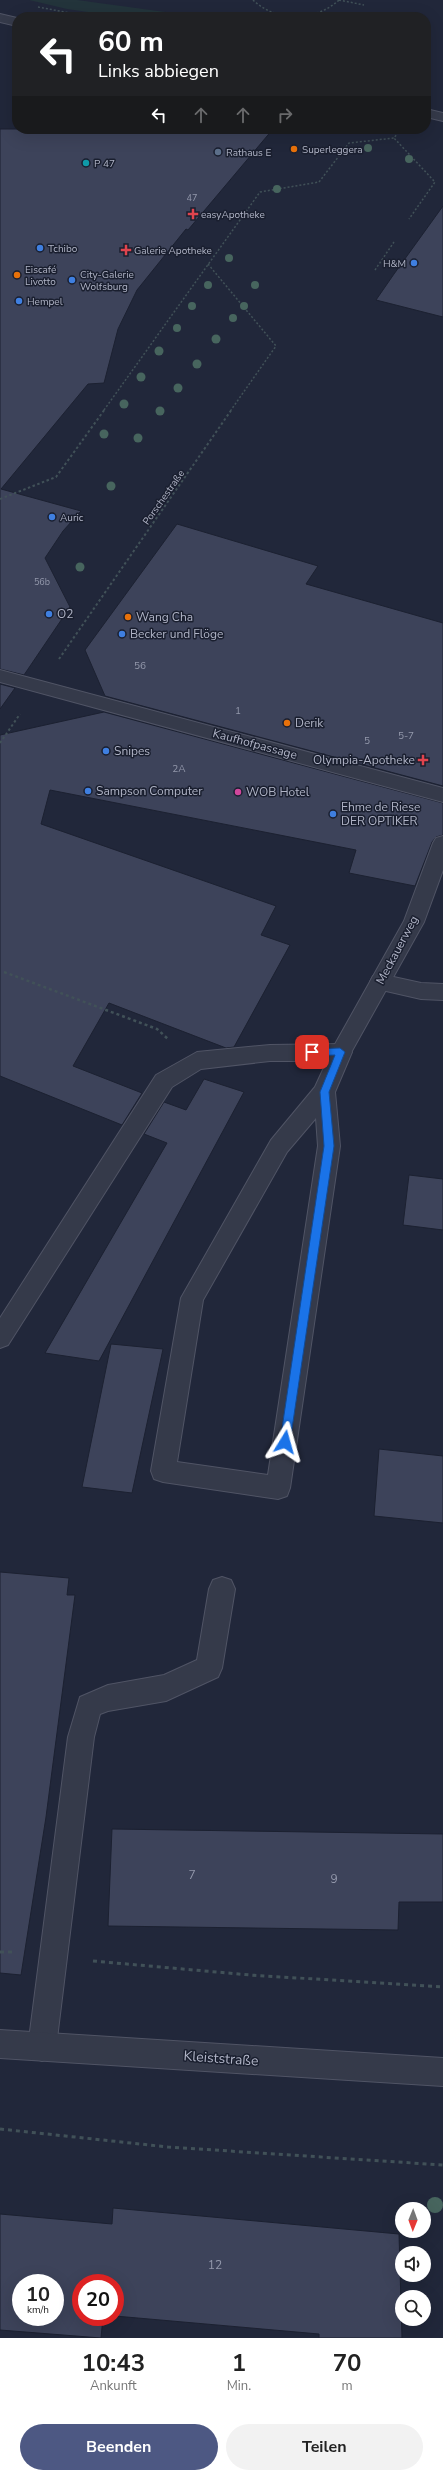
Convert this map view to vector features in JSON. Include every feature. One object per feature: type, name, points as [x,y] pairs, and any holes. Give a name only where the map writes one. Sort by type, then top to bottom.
[{"type":"street","points":[[0,18],[12,21]]},
{"type":"street","points":[[431,114],[443,117]]},
{"type":"street","name":"Kaufhofpassage","points":[[0,676],[443,795]]},
{"type":"street","name":"Meckauerweg","points":[[324,1092],[340,1052],[414,922],[443,843]]},
{"type":"street","points":[[380,982],[421,991],[443,992]]},
{"type":"street","points":[[0,1338],[164,1081],[197,1061],[270,1053],[340,1052]]},
{"type":"street","points":[[324,1092],[329,1146],[278,1488],[163,1471],[192,1298],[279,1146],[324,1092]]},
{"type":"street","points":[[42,2047],[81,1737],[88,1706],[108,1698],[166,1688],[209,1668],[222,1589]]},
{"type":"street","name":"Kleiststraße","points":[[0,2044],[443,2072]]},
{"type":"path","points":[[253,0],[270,12]]},
{"type":"path","points":[[322,12],[339,0],[364,6]]},
{"type":"path","points":[[34,6],[65,12]]},
{"type":"path","points":[[0,499],[56,477],[260,192],[319,182],[349,143],[394,138],[397,134]]},
{"type":"path","points":[[394,138],[435,182],[409,219]]},
{"type":"path","points":[[375,270],[394,242]]},
{"type":"path","name":"Porschestraße","points":[[0,742],[276,346],[208,264]]},
{"type":"path","points":[[4,972],[156,1029],[197,1061]]},
{"type":"path","points":[[0,1952],[250,1975],[443,1987]]},
{"type":"path","points":[[0,2129],[168,2147],[443,2165]]},
{"type":"shaded area","points":[[29,0],[77,0],[165,12],[88,12],[67,9]]},
{"type":"building","points":[[0,129],[12,129],[12,134],[269,134],[188,230],[186,229],[137,290],[118,329],[104,383],[88,384],[1,489],[81,511],[63,531],[45,558],[70,607],[24,675],[0,669]]},
{"type":"building","points":[[443,206],[443,317],[376,300],[394,274]]},
{"type":"building","points":[[177,524],[318,566],[306,584],[443,623],[443,786],[105,696],[85,650]]},
{"type":"building","points":[[0,684],[15,688],[0,709]]},
{"type":"building","points":[[104,712],[443,803],[443,835],[436,837],[432,842],[415,886],[349,873],[356,850],[50,790],[41,824],[276,906],[261,935],[290,945],[234,1047],[226,1048],[109,1003],[73,1066],[142,1093],[122,1125],[0,1076],[0,735]]},
{"type":"building","points":[[204,1079],[244,1092],[99,1361],[45,1353],[167,1143],[144,1134],[164,1102],[186,1110]]},
{"type":"building","points":[[409,1175],[443,1179],[443,1230],[403,1225]]},
{"type":"building","points":[[111,1344],[163,1349],[132,1493],[82,1487]]},
{"type":"building","points":[[379,1449],[443,1456],[443,1523],[374,1516]]},
{"type":"building","points":[[0,1572],[69,1578],[67,1595],[75,1595],[46,1817],[21,1975],[0,1973]]},
{"type":"building","points":[[112,1829],[443,1834],[443,1902],[399,1902],[398,1930],[108,1926]]},
{"type":"building","points":[[113,2208],[395,2234],[395,2238],[399,2238],[399,2246],[395,2246],[395,2282],[400,2282],[401,2290],[395,2290],[395,2326],[402,2326],[402,2338],[319,2338],[319,2334],[124,2317],[124,2274],[72,2274],[72,2326],[102,2326],[101,2338],[0,2330],[0,2214],[112,2224]]},
{"type":"place","name":"Superleggera","points":[[294,149]]},
{"type":"place","name":"Rathaus E","points":[[218,152]]},
{"type":"place","name":"P 47","points":[[86,163]]},
{"type":"place","name":"easyApotheke","points":[[193,214]]},
{"type":"place","name":"Tchibo","points":[[40,248]]},
{"type":"place","name":"Galerie Apotheke","points":[[126,250]]},
{"type":"place","name":"H&M","points":[[414,263]]},
{"type":"place","name":"Eiscafé Livotto","points":[[17,275]]},
{"type":"place","name":"City-Galerie Wolfsburg","points":[[72,280]]},
{"type":"place","name":"Hempel","points":[[19,301]]},
{"type":"place","name":"Auric","points":[[52,517]]},
{"type":"place","name":"O2","points":[[49,614]]},
{"type":"place","name":"Wang Cha","points":[[128,617]]},
{"type":"place","name":"Becker und Flöge","points":[[122,634]]},
{"type":"place","name":"Derik","points":[[287,723]]},
{"type":"place","name":"Snipes","points":[[106,751]]},
{"type":"place","name":"Olympia-Apotheke","points":[[423,760]]},
{"type":"place","name":"Sampson Computer","points":[[88,791]]},
{"type":"place","name":"WOB Hotel","points":[[238,792]]},
{"type":"place","name":"Ehme de Riese DER OPTIKER","points":[[333,814]]},
{"type":"route","points":[[285,1442],[329,1146],[324,1092],[340,1052],[312,1052]]}]
